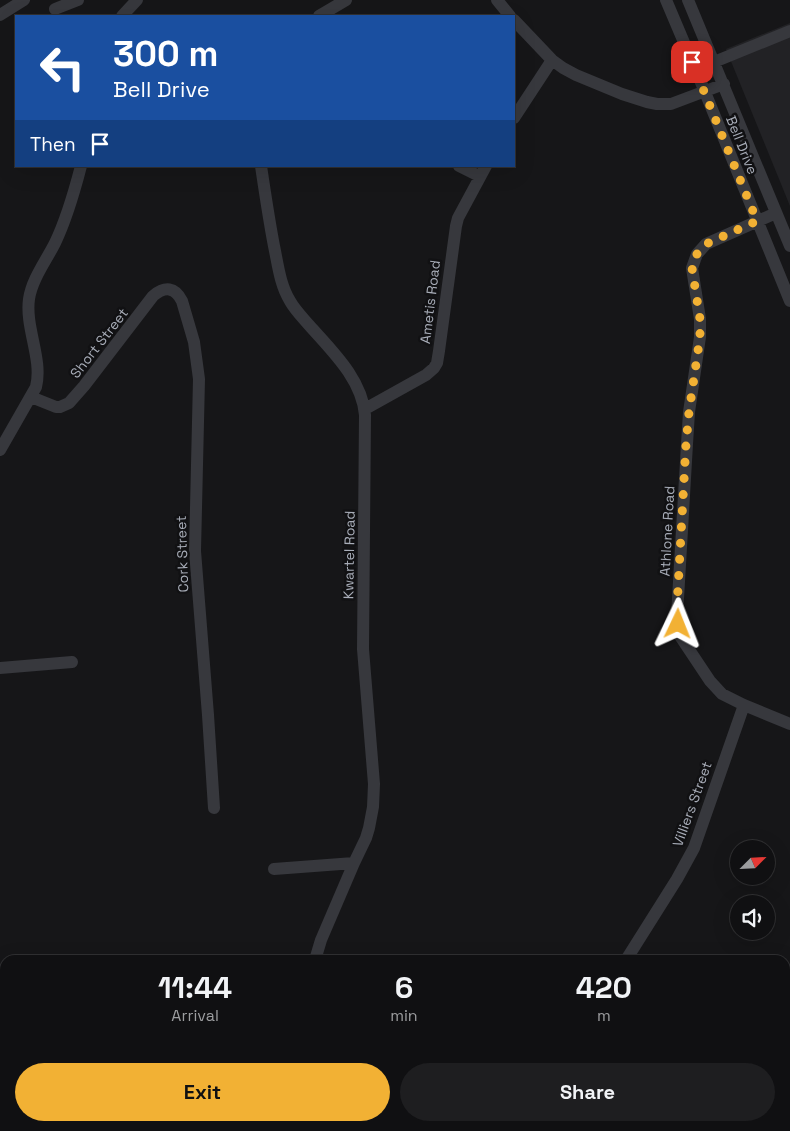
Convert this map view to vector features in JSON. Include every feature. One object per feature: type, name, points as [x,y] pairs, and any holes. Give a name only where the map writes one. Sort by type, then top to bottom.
[{"type":"street","points":[[0,15],[24,0]]},
{"type":"street","points":[[55,9],[78,0]]},
{"type":"street","points":[[321,15],[346,0]]},
{"type":"street","points":[[497,0],[509,15]]},
{"type":"street","name":"Bell Drive","points":[[666,0],[790,302]]},
{"type":"street","name":"Bell Drive","points":[[688,0],[776,213],[789,240]]},
{"type":"street","points":[[123,15],[132,1]]},
{"type":"street","points":[[515,21],[552,60],[563,68],[622,94],[648,102],[671,104],[724,84]]},
{"type":"street","points":[[714,62],[790,31]]},
{"type":"street","points":[[515,116],[552,60]]},
{"type":"street","points":[[0,450],[36,387],[38,378],[28,309],[30,298],[33,286],[68,213],[81,167]]},
{"type":"street","name":"Kwartel Road","points":[[261,167],[278,268],[286,292],[293,307],[345,367],[353,379],[365,409],[363,649],[374,784],[373,802],[366,838],[321,940],[316,955]]},
{"type":"street","points":[[464,167],[482,171]]},
{"type":"street","name":"Ametis Road","points":[[365,409],[426,375],[437,363],[456,226],[458,218],[482,171]]},
{"type":"street","name":"Athlone Road","points":[[776,213],[706,244],[697,254],[692,268],[700,319],[700,337],[686,444],[677,616],[680,636],[710,681],[722,694],[790,724]]},
{"type":"street","points":[[768,246],[789,240]]},
{"type":"street","name":"Short Street","points":[[31,397],[56,407],[69,403],[153,296],[169,289],[179,295],[182,301]]},
{"type":"street","name":"Cork Street","points":[[182,301],[194,342],[199,379],[194,551],[214,808]]},
{"type":"street","points":[[0,668],[72,662]]},
{"type":"street","name":"Villiers Street","points":[[629,955],[677,879],[694,848],[744,705]]},
{"type":"street","points":[[274,868],[354,863]]},
{"type":"shaded area","points":[[790,23],[790,206],[726,49]]},
{"type":"route","points":[[678,624],[677,607],[686,444],[701,328],[692,268],[697,254],[706,244],[757,221],[692,62]]}]
